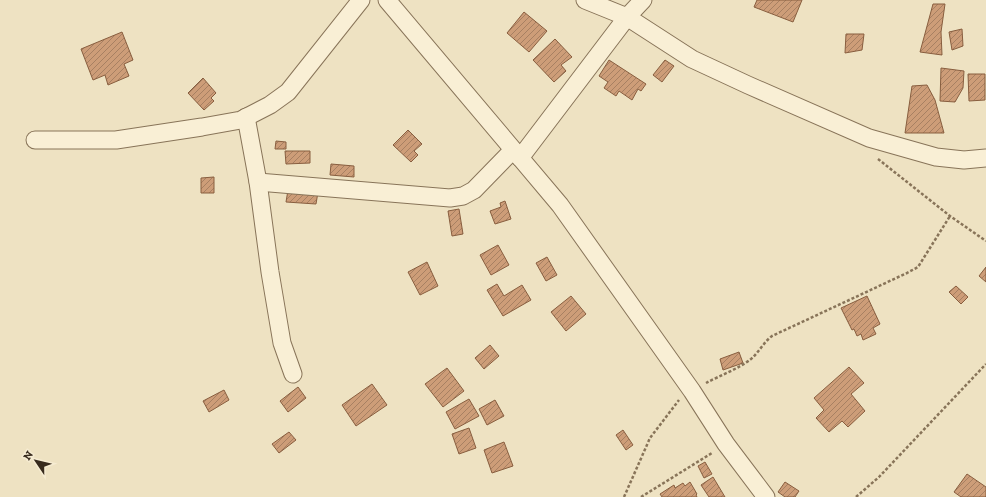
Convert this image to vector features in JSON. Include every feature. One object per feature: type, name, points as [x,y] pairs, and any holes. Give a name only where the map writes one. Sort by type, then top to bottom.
[{"type":"street","points":[[35,140],[116,140],[241,120],[270,105],[288,92],[361,0]]},
{"type":"street","points":[[387,0],[560,206],[690,389],[726,444],[766,497]]},
{"type":"street","points":[[585,0],[627,17],[692,59],[869,138],[936,157],[964,160],[986,158]]},
{"type":"street","points":[[258,182],[450,198],[463,196],[474,190],[516,154],[627,17],[643,0]]},
{"type":"street","points":[[246,117],[258,182],[270,272],[282,343],[293,374]]},
{"type":"path","points":[[869,138],[878,160],[950,216],[986,240]]},
{"type":"path","points":[[624,497],[650,438],[690,389],[749,360],[772,336],[866,293],[918,267],[950,216]]},
{"type":"path","points":[[856,497],[879,478],[986,364]]},
{"type":"path","points":[[641,497],[726,444]]},
{"type":"building","points":[[757,0],[802,0],[793,22],[754,7]]},
{"type":"building","points":[[933,4],[945,4],[941,32],[942,55],[920,52]]},
{"type":"building","points":[[524,12],[547,31],[529,52],[507,33]]},
{"type":"building","points":[[962,29],[963,46],[952,50],[949,32]]},
{"type":"building","points":[[122,32],[133,60],[124,64],[129,76],[108,85],[105,75],[93,80],[81,49]]},
{"type":"building","points":[[846,34],[864,34],[862,50],[845,53]]},
{"type":"building","points":[[555,39],[572,57],[561,65],[566,71],[554,82],[533,60]]},
{"type":"building","points":[[609,60],[646,84],[641,91],[638,89],[632,100],[619,91],[616,96],[604,88],[608,82],[599,76]]},
{"type":"building","points":[[665,60],[674,66],[662,82],[653,75]]},
{"type":"building","points":[[941,68],[964,71],[963,88],[955,102],[940,101]]},
{"type":"building","points":[[968,74],[985,74],[985,100],[969,101]]},
{"type":"building","points":[[203,78],[216,93],[211,98],[214,101],[204,110],[188,93]]},
{"type":"building","points":[[927,85],[935,100],[944,133],[905,133],[912,86]]},
{"type":"building","points":[[408,130],[422,144],[414,151],[418,155],[411,162],[393,145]]},
{"type":"building","points":[[276,141],[286,142],[286,149],[275,149]]},
{"type":"building","points":[[285,151],[310,151],[310,163],[286,164]]},
{"type":"building","points":[[331,164],[354,166],[354,177],[330,175]]},
{"type":"building","points":[[214,177],[214,193],[201,193],[201,178]]},
{"type":"building","points":[[288,190],[318,192],[316,204],[286,202]]},
{"type":"building","points":[[505,201],[511,219],[495,224],[490,211],[501,207],[500,203]]},
{"type":"building","points":[[459,209],[463,234],[452,236],[448,211]]},
{"type":"building","points":[[498,245],[509,265],[491,275],[480,255]]},
{"type":"building","points":[[547,257],[557,275],[546,281],[536,263]]},
{"type":"building","points":[[427,262],[438,286],[420,295],[408,272]]},
{"type":"building","points":[[986,267],[986,282],[979,276]]},
{"type":"building","points":[[497,284],[504,296],[522,285],[531,300],[503,316],[487,290]]},
{"type":"building","points":[[956,286],[968,297],[961,304],[949,292]]},
{"type":"building","points":[[571,296],[586,314],[566,331],[551,312]]},
{"type":"building","points":[[867,296],[880,324],[873,328],[876,334],[863,340],[861,334],[857,336],[854,329],[852,330],[841,308]]},
{"type":"building","points":[[490,345],[499,356],[484,369],[475,358]]},
{"type":"building","points":[[739,352],[743,363],[723,370],[720,359]]},
{"type":"building","points":[[849,367],[864,383],[851,394],[865,411],[848,427],[842,421],[829,432],[816,418],[824,410],[814,398]]},
{"type":"building","points":[[447,368],[464,391],[443,407],[425,384]]},
{"type":"building","points":[[372,384],[387,405],[356,426],[342,405]]},
{"type":"building","points":[[298,387],[306,398],[288,412],[280,401]]},
{"type":"building","points":[[224,390],[229,400],[209,412],[203,401]]},
{"type":"building","points":[[469,399],[479,416],[455,429],[446,412]]},
{"type":"building","points":[[495,400],[504,416],[487,425],[479,409]]},
{"type":"building","points":[[469,428],[476,448],[459,454],[452,434]]},
{"type":"building","points":[[623,430],[633,445],[626,450],[616,435]]},
{"type":"building","points":[[289,432],[296,440],[279,453],[272,444]]},
{"type":"building","points":[[504,442],[513,466],[492,473],[484,450]]},
{"type":"building","points":[[705,462],[712,474],[704,478],[698,466]]},
{"type":"building","points":[[967,474],[986,487],[986,497],[961,497],[954,492]]},
{"type":"building","points":[[713,477],[725,497],[709,497],[701,485]]},
{"type":"building","points":[[690,482],[697,494],[697,497],[662,497],[660,494],[674,485],[675,488],[683,483],[685,486]]},
{"type":"building","points":[[785,482],[799,491],[795,497],[785,497],[778,492]]}]
